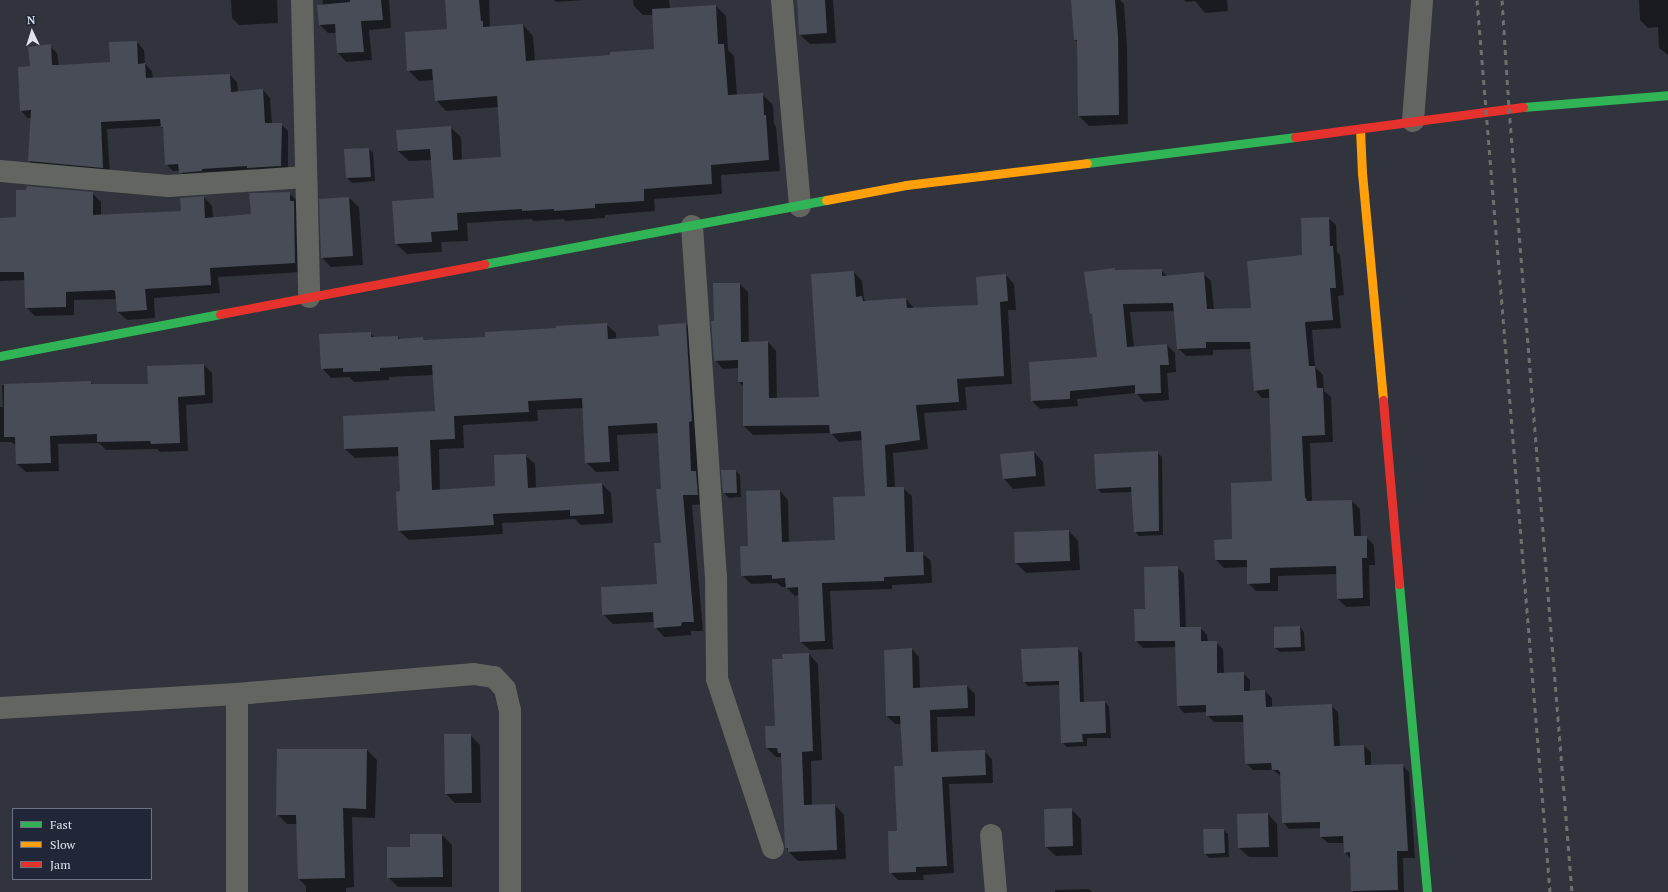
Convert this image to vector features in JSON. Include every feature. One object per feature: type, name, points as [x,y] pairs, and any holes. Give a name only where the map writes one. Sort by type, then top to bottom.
[{"type":"street","points":[[302,0],[309,297]]},
{"type":"street","points":[[782,0],[800,206]]},
{"type":"street","points":[[1413,121],[1422,0]]},
{"type":"street","points":[[0,356],[906,185],[1360,129],[1509,108],[1668,95]]},
{"type":"street","points":[[1360,129],[1362,173],[1427,892]]},
{"type":"street","points":[[0,172],[168,186],[306,177]]},
{"type":"street","points":[[692,226],[716,575],[717,679],[773,848]]},
{"type":"street","points":[[0,708],[237,694],[474,674],[494,677],[505,689],[510,710],[510,892]]},
{"type":"street","points":[[237,694],[237,892]]},
{"type":"street","points":[[991,835],[996,892]]},
{"type":"building","points":[[350,0],[381,0],[383,20],[361,21],[364,52],[337,53],[335,24],[319,25],[317,5],[350,2]]},
{"type":"building","points":[[445,0],[479,0],[483,27],[523,24],[526,61],[610,55],[610,52],[654,49],[652,9],[716,5],[718,44],[724,44],[728,95],[763,93],[769,160],[711,165],[712,184],[644,189],[644,201],[595,204],[595,208],[554,211],[554,209],[522,211],[522,209],[457,213],[458,230],[431,232],[432,242],[395,244],[392,201],[434,198],[430,149],[398,151],[396,130],[451,126],[453,160],[501,157],[497,96],[435,101],[432,69],[407,71],[405,32],[447,29]]},
{"type":"building","points":[[797,0],[825,0],[827,33],[799,35]]},
{"type":"building","points":[[1071,0],[1115,0],[1118,36],[1119,115],[1078,116],[1077,40],[1074,40]]},
{"type":"building","points":[[137,41],[138,64],[145,63],[146,78],[230,74],[231,92],[263,89],[265,123],[282,123],[281,166],[247,168],[247,166],[202,169],[202,171],[179,173],[178,164],[165,165],[163,127],[161,127],[160,119],[101,122],[103,168],[28,161],[31,110],[20,111],[18,67],[30,66],[28,47],[51,44],[52,65],[60,65],[110,62],[109,42]]},
{"type":"building","points":[[369,148],[371,177],[346,178],[344,149]]},
{"type":"building","points":[[27,186],[93,192],[93,215],[181,211],[180,198],[204,196],[205,218],[251,214],[249,193],[290,192],[290,201],[294,201],[295,263],[210,268],[211,285],[145,289],[147,310],[117,312],[115,291],[113,290],[66,292],[66,307],[25,308],[24,272],[0,272],[0,218],[16,217],[16,190],[26,190]]},
{"type":"building","points":[[349,197],[353,256],[321,258],[319,199]]},
{"type":"building","points":[[1329,217],[1330,246],[1333,246],[1336,288],[1330,288],[1333,320],[1305,322],[1309,366],[1315,366],[1317,388],[1323,388],[1325,435],[1302,436],[1305,498],[1307,501],[1352,500],[1354,536],[1367,536],[1367,558],[1362,558],[1363,598],[1337,599],[1336,566],[1270,568],[1270,583],[1247,584],[1247,560],[1215,560],[1214,540],[1232,539],[1231,483],[1272,481],[1269,389],[1254,391],[1250,342],[1206,342],[1206,348],[1177,349],[1173,303],[1123,304],[1127,347],[1167,344],[1169,365],[1160,365],[1161,393],[1135,394],[1135,385],[1070,391],[1070,399],[1031,401],[1029,362],[1097,357],[1092,314],[1090,314],[1084,272],[1115,268],[1115,270],[1162,269],[1162,276],[1204,272],[1207,309],[1251,308],[1247,261],[1302,255],[1301,218]]},
{"type":"building","points":[[854,271],[856,297],[862,296],[863,301],[906,298],[907,308],[978,305],[976,277],[1006,274],[1008,301],[1000,302],[1004,376],[957,379],[959,402],[916,405],[920,440],[885,445],[887,487],[904,487],[906,552],[923,552],[924,575],[884,577],[884,581],[822,583],[825,641],[800,642],[798,587],[786,588],[785,578],[772,579],[772,575],[741,576],[740,546],[748,546],[746,491],[780,490],[782,542],[835,540],[833,497],[865,496],[861,431],[830,434],[829,425],[743,426],[743,382],[738,382],[738,360],[714,361],[711,321],[714,321],[713,283],[740,283],[741,342],[768,341],[769,398],[819,397],[811,274]]},
{"type":"building","points":[[607,323],[608,339],[659,336],[658,325],[686,323],[692,421],[689,422],[691,471],[696,471],[698,495],[683,495],[694,622],[682,622],[681,626],[654,628],[653,612],[602,615],[601,587],[657,584],[654,543],[661,543],[656,489],[661,489],[657,423],[608,426],[610,462],[585,463],[582,398],[528,401],[529,412],[454,416],[455,439],[430,440],[432,490],[495,486],[494,455],[526,454],[528,488],[602,483],[604,514],[570,516],[570,510],[493,514],[494,525],[398,531],[396,492],[400,491],[398,447],[344,449],[343,416],[435,411],[432,365],[380,368],[380,371],[343,372],[343,368],[321,369],[319,334],[371,332],[371,337],[398,336],[398,339],[423,337],[424,340],[485,337],[485,332],[556,328],[556,326]]},
{"type":"building","points":[[204,364],[205,395],[178,397],[180,443],[151,444],[150,441],[97,442],[97,434],[50,436],[51,463],[16,464],[15,437],[4,437],[4,384],[91,381],[91,384],[148,384],[147,366]]},
{"type":"building","points":[[1034,451],[1036,476],[1003,479],[1000,454]]},
{"type":"building","points":[[1158,451],[1159,531],[1134,532],[1131,487],[1096,489],[1094,454]]},
{"type":"building","points":[[721,470],[736,470],[737,493],[723,493]]},
{"type":"building","points":[[1069,530],[1070,561],[1015,563],[1014,532]]},
{"type":"building","points":[[1178,566],[1180,627],[1201,627],[1201,641],[1217,641],[1217,673],[1244,672],[1244,691],[1265,690],[1266,707],[1332,704],[1334,746],[1364,745],[1365,765],[1403,764],[1408,851],[1397,851],[1398,890],[1351,891],[1350,852],[1344,853],[1343,836],[1320,837],[1320,822],[1282,823],[1280,772],[1278,770],[1272,770],[1271,763],[1245,764],[1243,715],[1206,716],[1206,705],[1177,706],[1175,641],[1135,641],[1134,609],[1145,609],[1144,567]]},
{"type":"building","points":[[1300,626],[1301,647],[1274,648],[1274,627]]},
{"type":"building","points":[[1078,647],[1080,702],[1105,701],[1106,733],[1082,734],[1083,742],[1061,743],[1059,681],[1023,682],[1021,649]]},
{"type":"building","points":[[912,648],[913,688],[967,685],[968,708],[930,710],[931,752],[985,750],[986,775],[942,777],[947,866],[916,867],[916,872],[889,873],[888,831],[897,831],[894,766],[903,766],[900,716],[886,716],[884,650]]},
{"type":"building","points":[[809,653],[813,751],[802,752],[804,805],[835,804],[837,850],[788,852],[788,848],[785,848],[781,753],[778,753],[777,748],[766,748],[765,726],[775,726],[772,659],[783,659],[782,654]]},
{"type":"building","points":[[444,734],[471,734],[472,793],[445,794]]},
{"type":"building","points":[[277,749],[367,749],[366,809],[343,808],[345,878],[298,879],[296,815],[276,815]]},
{"type":"building","points":[[1072,808],[1073,846],[1045,847],[1044,809]]},
{"type":"building","points":[[1268,813],[1269,847],[1238,848],[1237,814]]},
{"type":"building","points":[[1203,829],[1224,829],[1225,853],[1204,854]]},
{"type":"building","points":[[410,834],[442,834],[443,877],[387,878],[387,847],[410,847]]},
{"type":"railway","points":[[1477,0],[1550,892]]},
{"type":"railway","points":[[1502,0],[1509,108],[1572,892]]},
{"type":"traffic: fast","points":[[1523,107],[1668,95]]},
{"type":"traffic: fast","points":[[1087,163],[1295,137]]},
{"type":"traffic: fast","points":[[484,264],[826,200]]},
{"type":"traffic: fast","points":[[0,356],[220,314]]},
{"type":"traffic: fast","points":[[1399,584],[1427,892]]},
{"type":"traffic: slow","points":[[1360,129],[1362,173],[1383,400]]},
{"type":"traffic: slow","points":[[826,200],[906,185],[1087,163]]},
{"type":"traffic: jam","points":[[1295,137],[1523,107]]},
{"type":"traffic: jam","points":[[220,314],[484,264]]},
{"type":"traffic: jam","points":[[1383,400],[1399,584]]}]
